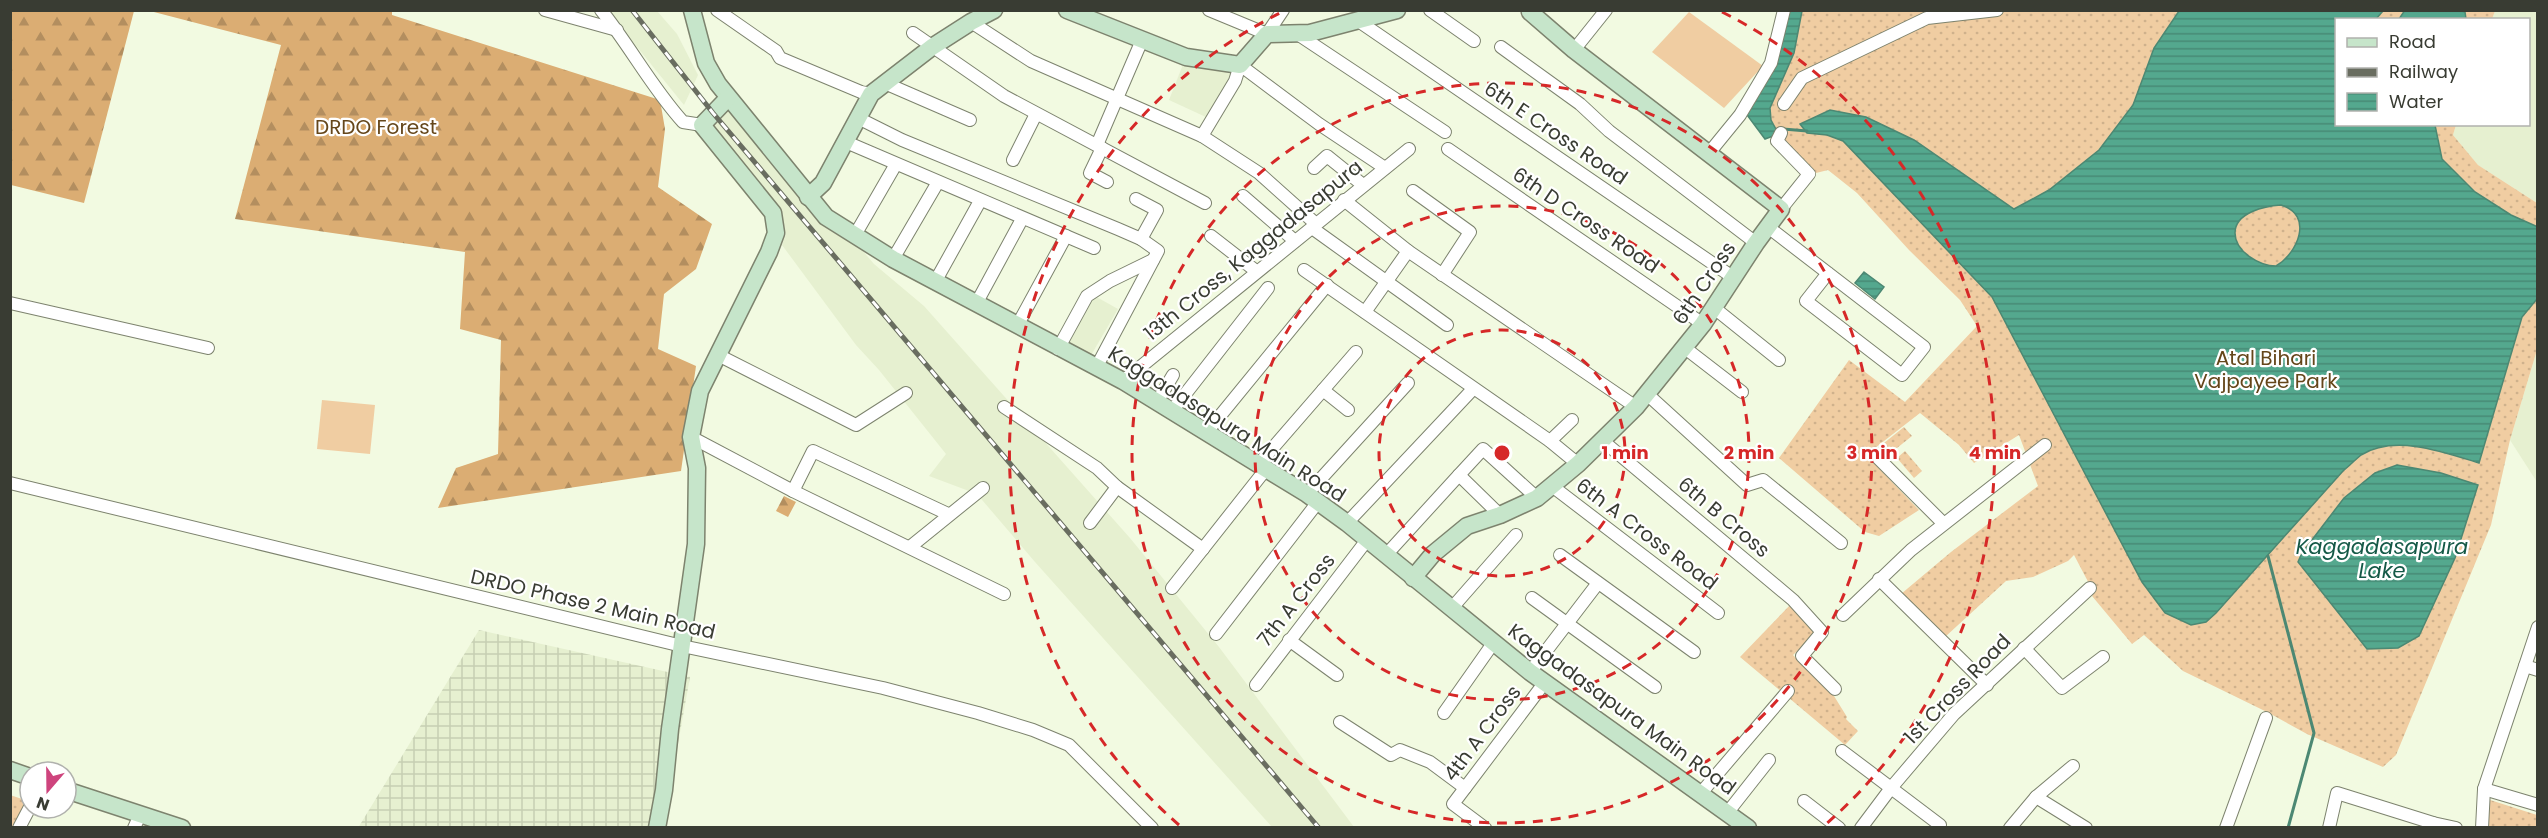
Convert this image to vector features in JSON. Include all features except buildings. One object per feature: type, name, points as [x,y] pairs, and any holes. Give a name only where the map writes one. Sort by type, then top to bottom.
[{"type":"street","points":[[545,10],[617,30]]},
{"type":"street","points":[[601,10],[669,106],[683,122],[702,124],[773,213],[776,233],[769,252],[700,391],[691,437],[697,468],[696,544],[657,828]]},
{"type":"street","name":"Kaggadasapura Main Road","points":[[692,10],[706,63],[728,98],[826,217],[893,259],[1058,349],[1123,381],[1313,498],[1530,672],[1748,828]]},
{"type":"street","points":[[717,10],[776,51],[780,58],[861,92],[872,94]]},
{"type":"street","points":[[808,197],[823,183],[872,94],[932,47],[994,10]]},
{"type":"street","points":[[1067,10],[1186,57],[1240,65],[1319,124],[1385,168]]},
{"type":"street","points":[[1209,10],[1267,34],[1310,33],[1397,10]]},
{"type":"street","points":[[1202,136],[1235,81],[1240,65],[1267,34],[1283,10]]},
{"type":"street","points":[[1430,10],[1474,41]]},
{"type":"street","points":[[1531,10],[1530,12],[1574,50],[1781,209],[1809,174],[1777,141],[1781,134]]},
{"type":"street","points":[[1574,50],[1606,10]]},
{"type":"street","points":[[1709,153],[1740,115],[1771,63],[1784,10]]},
{"type":"street","points":[[1784,104],[1802,78],[1927,18],[1997,10]]},
{"type":"street","name":"6th E Cross Road","points":[[1357,20],[1734,278]]},
{"type":"street","points":[[971,22],[1031,61],[1202,136],[1259,173],[1314,226],[1447,326]]},
{"type":"street","points":[[914,33],[1004,96],[1205,203]]},
{"type":"street","points":[[1295,33],[1445,132]]},
{"type":"street","points":[[1107,182],[1090,173],[1117,98],[1142,40]]},
{"type":"street","points":[[1501,47],[1580,104],[1609,131],[1756,243]]},
{"type":"street","points":[[887,84],[970,120]]},
{"type":"street","points":[[702,124],[728,98]]},
{"type":"street","points":[[1013,160],[1036,114]]},
{"type":"street","points":[[860,119],[923,148],[1141,239],[1158,251],[1096,368]]},
{"type":"street","points":[[846,142],[1094,248]]},
{"type":"street","name":"13th Cross, Kaggadasapura","points":[[1123,381],[1408,149]]},
{"type":"street","name":"6th D Cross Road","points":[[1448,149],[1703,324]]},
{"type":"street","points":[[1314,168],[1327,156],[1363,186]]},
{"type":"street","points":[[855,236],[897,164]]},
{"type":"street","points":[[893,259],[938,183]]},
{"type":"street","points":[[1413,191],[1470,232],[1442,275]]},
{"type":"street","points":[[1243,196],[1294,241]]},
{"type":"street","points":[[1136,199],[1157,210],[1141,239]]},
{"type":"street","points":[[935,282],[980,201]]},
{"type":"street","points":[[1344,201],[1442,275],[1641,401],[1747,485],[1763,480],[1841,543]]},
{"type":"street","name":"6th Cross","points":[[1413,578],[1433,554],[1467,526],[1500,515],[1537,498],[1603,441],[1641,401],[1685,348],[1781,209]]},
{"type":"street","points":[[976,304],[1022,219]]},
{"type":"street","points":[[1768,227],[1828,273],[1924,347],[1902,375],[1806,302],[1828,273]]},
{"type":"street","points":[[1017,326],[1066,236]]},
{"type":"street","points":[[1211,236],[1256,271]]},
{"type":"street","points":[[1365,312],[1408,251]]},
{"type":"street","points":[[1058,349],[1087,296],[1110,281],[1153,260]]},
{"type":"street","points":[[1304,270],[1550,441],[1578,464]]},
{"type":"street","points":[[1206,433],[1327,285]]},
{"type":"street","points":[[1172,411],[1268,288]]},
{"type":"street","points":[[10,303],[208,348]]},
{"type":"street","points":[[1713,307],[1779,360]]},
{"type":"street","points":[[1685,348],[1742,392]]},
{"type":"street","points":[[1172,588],[1262,467],[1356,352]]},
{"type":"street","points":[[718,355],[856,425],[906,393]]},
{"type":"street","points":[[1157,402],[1173,375]]},
{"type":"street","points":[[1216,634],[1313,498],[1408,383]]},
{"type":"street","points":[[1347,523],[1473,389]]},
{"type":"street","points":[[1323,390],[1348,410]]},
{"type":"street","points":[[1004,407],[1097,468],[1117,487],[1203,549]]},
{"type":"street","points":[[1550,441],[1572,420]]},
{"type":"street","points":[[691,437],[793,491],[1004,594]]},
{"type":"street","name":"6th B Cross","points":[[1603,441],[1793,600],[1822,632],[1802,656],[1835,689]]},
{"type":"street","points":[[1843,615],[1879,579],[1943,524],[2045,445]]},
{"type":"street","points":[[1386,555],[1483,449],[1537,498]]},
{"type":"street","points":[[793,491],[813,451],[948,514]]},
{"type":"street","points":[[1876,456],[1943,524]]},
{"type":"street","points":[[1459,475],[1500,515]]},
{"type":"street","name":"DRDO Phase 2 Main Road","points":[[10,483],[682,646],[883,688],[1033,730],[1069,746],[1152,828]]},
{"type":"street","name":"6th A Cross Road","points":[[1552,486],[1718,613]]},
{"type":"street","points":[[1090,523],[1117,487]]},
{"type":"street","points":[[910,547],[983,488]]},
{"type":"street","points":[[1452,609],[1516,535]]},
{"type":"street","name":"7th A Cross","points":[[1256,685],[1367,540]]},
{"type":"street","points":[[1560,555],[1694,652]]},
{"type":"street","points":[[1879,579],[1987,685]]},
{"type":"street","points":[[1530,672],[1598,583]]},
{"type":"street","name":"1st Cross Road","points":[[1861,828],[1891,788],[1954,714],[2090,588]]},
{"type":"street","points":[[1532,598],[1655,687]]},
{"type":"street","points":[[2482,828],[2484,789],[2538,627]]},
{"type":"street","points":[[1289,640],[1337,675]]},
{"type":"street","points":[[1444,713],[1494,642]]},
{"type":"street","points":[[2024,648],[2062,688],[2103,657]]},
{"type":"street","points":[[2525,666],[2538,670]]},
{"type":"street","name":"4th A Cross","points":[[1485,828],[1454,804],[1545,682]]},
{"type":"street","points":[[1701,793],[1788,691]]},
{"type":"street","points":[[2226,828],[2266,718]]},
{"type":"street","points":[[1340,722],[1390,755],[1400,750],[1430,762],[1465,788]]},
{"type":"street","points":[[1842,751],[1940,825]]},
{"type":"street","points":[[1728,812],[1769,760]]},
{"type":"street","points":[[2010,828],[2036,797],[2073,766]]},
{"type":"street","points":[[2484,789],[2538,805]]},
{"type":"street","points":[[2329,828],[2337,793],[2432,825],[2456,828]]},
{"type":"street","points":[[78,795],[137,821],[182,828]]},
{"type":"street","points":[[2036,797],[2086,828]]},
{"type":"street","points":[[1804,801],[1839,828]]},
{"type":"shaded area","points":[[608,11],[657,11],[677,34],[698,75],[684,105]]},
{"type":"shaded area","points":[[2495,11],[2537,11],[2537,203],[2478,165],[2453,135],[2456,126],[2530,126],[2530,18],[2492,18]]},
{"type":"shaded area","points":[[1184,62],[1234,72],[1208,118],[1169,100]]},
{"type":"shaded area","points":[[726,108],[829,230],[862,250],[874,264],[924,306],[1130,538],[1219,647],[1354,827],[1272,827],[977,494],[929,476],[946,454],[879,370],[856,345],[782,245],[786,234],[781,211],[711,124]]},
{"type":"shaded area","points":[[1093,295],[1118,309],[1090,357],[1065,343]]},
{"type":"shaded area","points":[[2537,350],[2537,482],[2510,440]]},
{"type":"shaded area","points":[[479,630],[690,677],[663,827],[358,828]]},
{"type":"green space","points":[[11,10],[134,11],[84,203],[11,185]]},
{"type":"green space","name":"DRDO Forest","points":[[150,11],[392,11],[392,15],[660,100],[665,129],[658,187],[712,224],[696,269],[664,294],[658,349],[696,366],[681,471],[438,508],[456,468],[498,454],[501,340],[460,329],[465,252],[235,219],[281,45]]},
{"type":"green space","name":"Atal Bihari Vajpayee Park","points":[[1802,11],[2495,11],[2492,18],[2335,18],[2335,126],[2456,126],[2453,135],[2478,165],[2537,203],[2537,350],[2510,440],[2491,525],[2396,755],[2383,767],[2307,734],[2183,671],[2144,635],[2132,644],[2092,596],[2094,593],[2074,555],[2068,561],[2033,577],[2006,581],[1945,637],[1901,594],[1951,552],[2038,486],[2019,435],[1974,463],[1959,445],[1920,413],[1866,455],[1919,510],[1879,536],[1865,532],[1779,458],[1849,360],[1905,402],[1977,326],[1960,300],[1909,250],[1857,193],[1828,170],[1816,173],[1776,135],[1777,131],[1771,120],[1770,108],[1794,53]]},
{"type":"green space","points":[[1689,12],[1763,66],[1724,108],[1652,52]]},
{"type":"green space","points":[[322,400],[375,405],[370,454],[317,449]]},
{"type":"green space","points":[[1904,427],[1912,436],[1892,452],[1884,443]]},
{"type":"green space","points":[[1905,451],[1922,471],[1914,478],[1897,458]]},
{"type":"green space","points":[[784,496],[796,502],[788,517],[776,511]]},
{"type":"green space","points":[[1791,604],[1816,633],[1793,655],[1834,696],[1847,717],[1846,719],[1858,731],[1845,745],[1740,657]]},
{"type":"green space","points":[[10,795],[18,798],[18,818],[11,827]]},
{"type":"green space","points":[[2487,799],[2537,815],[2537,827],[2487,827]]},
{"type":"water","points":[[2405,10],[2462,11],[2465,12],[2466,18],[2400,18]]},
{"type":"water","points":[[1788,11],[1802,11],[1794,53],[1770,108],[1771,120],[1777,131],[1776,135],[1765,139],[1747,115]]},
{"type":"water","name":"Kaggadasapura Lake","points":[[2179,11],[2383,11],[2377,18],[2335,18],[2335,126],[2435,126],[2442,159],[2475,192],[2511,215],[2538,227],[2537,299],[2522,317],[2479,463],[2435,450],[2404,445],[2374,449],[2361,455],[2343,471],[2216,613],[2206,622],[2191,625],[2165,613],[2142,582],[1992,297],[1843,141],[1827,135],[1807,133],[1800,124],[1830,110],[1866,117],[1914,140],[2014,209],[2049,190],[2099,150],[2133,105],[2154,48]],"holes":[[[2281,205],[2291,210],[2300,225],[2296,244],[2284,260],[2276,266],[2256,261],[2244,252],[2236,240],[2236,226],[2240,220],[2252,212]]]},
{"type":"water","points":[[1864,272],[1884,287],[1875,299],[1855,283]]},
{"type":"water","name":"Kaggadasapura Lake","points":[[2397,465],[2441,473],[2478,485],[2455,558],[2419,636],[2398,648],[2367,649],[2298,562],[2302,553],[2344,498],[2375,473]]},
{"type":"waterway","points":[[1783,129],[1807,131]]},
{"type":"waterway","points":[[2268,556],[2314,733],[2288,828]]},
{"type":"railway","points":[[632,10],[713,113],[1319,828]]}]
